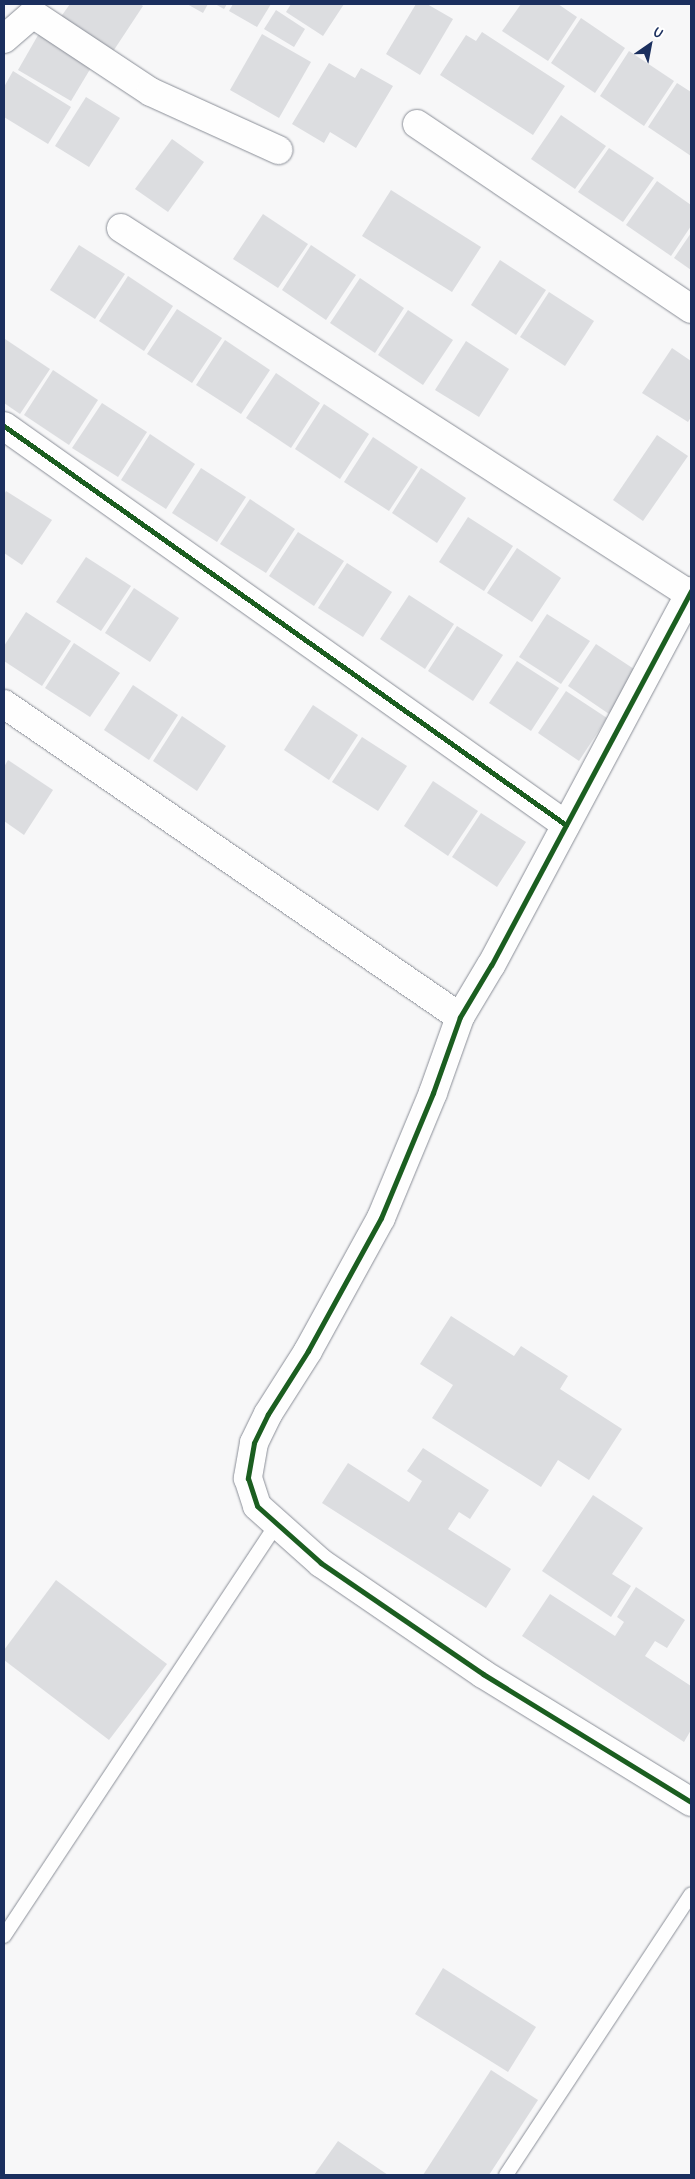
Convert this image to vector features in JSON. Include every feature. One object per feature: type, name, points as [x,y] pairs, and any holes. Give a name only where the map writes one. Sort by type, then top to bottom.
[{"type":"street","points":[[4,39],[35,9],[151,92],[278,150]]},
{"type":"street","points":[[417,124],[691,309]]},
{"type":"street","points":[[121,228],[690,592],[492,965],[460,1017],[433,1093],[381,1218],[254,1442],[248,1478],[257,1506],[321,1563],[484,1674],[691,1802]]},
{"type":"street","points":[[4,426],[566,825]]},
{"type":"street","points":[[4,704],[460,1017]]},
{"type":"lane","points":[[4,1936],[276,1524]]},
{"type":"lane","points":[[506,2175],[691,1894]]},
{"type":"building","points":[[70,4],[140,4],[143,6],[112,53],[60,18]]},
{"type":"building","points":[[187,4],[208,4],[203,13]]},
{"type":"building","points":[[215,4],[227,4],[224,9]]},
{"type":"building","points":[[233,4],[271,4],[257,27],[229,11]]},
{"type":"building","points":[[291,4],[344,4],[323,36],[286,12]]},
{"type":"building","points":[[416,4],[427,4],[453,19],[420,75],[386,54]]},
{"type":"building","points":[[521,4],[558,4],[577,17],[548,61],[502,31]]},
{"type":"building","points":[[276,10],[305,29],[294,47],[264,29]]},
{"type":"building","points":[[581,18],[625,48],[595,93],[551,63]]},
{"type":"building","points":[[41,30],[95,61],[71,101],[18,70]]},
{"type":"building","points":[[482,32],[565,86],[533,135],[440,75],[466,35],[476,41]]},
{"type":"building","points":[[262,34],[311,62],[279,118],[230,90]]},
{"type":"building","points":[[629,51],[674,81],[644,126],[600,96]]},
{"type":"building","points":[[329,63],[355,78],[361,68],[393,86],[356,148],[330,132],[324,143],[292,124]]},
{"type":"building","points":[[13,71],[71,107],[48,144],[4,117],[4,87]]},
{"type":"building","points":[[677,83],[691,92],[691,156],[648,127]]},
{"type":"building","points":[[86,97],[120,118],[89,167],[55,146]]},
{"type":"building","points":[[561,115],[606,146],[575,189],[531,159]]},
{"type":"building","points":[[172,139],[204,162],[168,212],[135,189]]},
{"type":"building","points":[[609,148],[654,178],[623,222],[578,192]]},
{"type":"building","points":[[657,181],[691,205],[691,226],[671,256],[626,225]]},
{"type":"building","points":[[391,190],[481,247],[452,292],[362,236]]},
{"type":"building","points":[[263,214],[308,244],[278,288],[233,259]]},
{"type":"building","points":[[691,233],[691,270],[674,258]]},
{"type":"building","points":[[79,245],[125,274],[95,319],[50,290]]},
{"type":"building","points":[[311,245],[356,275],[326,320],[282,290]]},
{"type":"building","points":[[500,260],[546,290],[516,335],[471,305]]},
{"type":"building","points":[[128,276],[173,306],[144,351],[99,321]]},
{"type":"building","points":[[360,278],[404,308],[375,353],[330,323]]},
{"type":"building","points":[[549,292],[594,321],[565,366],[520,337]]},
{"type":"building","points":[[177,309],[222,338],[192,383],[147,354]]},
{"type":"building","points":[[408,310],[453,340],[423,385],[378,355]]},
{"type":"building","points":[[5,339],[50,369],[20,414],[4,403]]},
{"type":"building","points":[[225,340],[270,370],[241,414],[196,385]]},
{"type":"building","points":[[466,341],[509,369],[479,417],[435,390]]},
{"type":"building","points":[[672,348],[691,361],[691,417],[688,422],[642,393]]},
{"type":"building","points":[[53,370],[98,400],[69,445],[24,415]]},
{"type":"building","points":[[276,373],[320,403],[291,448],[246,418]]},
{"type":"building","points":[[102,403],[147,432],[118,477],[72,448]]},
{"type":"building","points":[[324,404],[369,434],[340,479],[295,449]]},
{"type":"building","points":[[150,434],[195,464],[166,509],[121,480]]},
{"type":"building","points":[[657,435],[688,456],[643,521],[613,500]]},
{"type":"building","points":[[373,437],[418,467],[389,511],[344,482]]},
{"type":"building","points":[[201,468],[246,497],[217,542],[172,513]]},
{"type":"building","points":[[421,468],[466,498],[437,543],[392,513]]},
{"type":"building","points":[[6,491],[52,520],[22,565],[4,553],[4,495]]},
{"type":"building","points":[[250,499],[295,529],[266,573],[220,544]]},
{"type":"building","points":[[468,517],[513,546],[484,591],[439,562]]},
{"type":"building","points":[[298,532],[344,561],[314,606],[269,576]]},
{"type":"building","points":[[517,548],[561,578],[532,622],[487,593]]},
{"type":"building","points":[[86,557],[131,586],[101,631],[56,602]]},
{"type":"building","points":[[347,563],[392,592],[363,637],[318,608]]},
{"type":"building","points":[[134,588],[179,618],[150,662],[105,633]]},
{"type":"building","points":[[409,595],[454,624],[425,669],[380,639]]},
{"type":"building","points":[[26,612],[71,641],[42,686],[4,661],[4,646]]},
{"type":"building","points":[[547,614],[590,641],[561,684],[519,657]]},
{"type":"building","points":[[457,626],[503,655],[473,701],[428,671]]},
{"type":"building","points":[[74,643],[120,673],[90,717],[45,688]]},
{"type":"building","points":[[596,644],[637,671],[609,714],[568,686]]},
{"type":"building","points":[[517,661],[559,688],[531,731],[489,703]]},
{"type":"building","points":[[133,685],[178,715],[149,760],[104,730]]},
{"type":"building","points":[[566,691],[607,718],[579,761],[538,733]]},
{"type":"building","points":[[313,705],[358,735],[329,780],[284,750]]},
{"type":"building","points":[[182,716],[226,746],[197,791],[153,761]]},
{"type":"building","points":[[362,737],[407,766],[378,811],[332,782]]},
{"type":"building","points":[[8,760],[53,790],[24,835],[4,821],[4,767]]},
{"type":"building","points":[[433,781],[478,811],[448,856],[404,826]]},
{"type":"building","points":[[481,813],[526,842],[497,887],[452,857]]},
{"type":"building","points":[[451,1316],[514,1356],[521,1346],[568,1376],[560,1389],[622,1429],[589,1480],[558,1460],[541,1487],[432,1418],[453,1385],[420,1364]]},
{"type":"building","points":[[423,1448],[489,1490],[470,1519],[459,1512],[448,1529],[511,1569],[486,1608],[322,1503],[348,1463],[409,1502],[422,1481],[407,1471]]},
{"type":"building","points":[[593,1495],[643,1528],[612,1574],[631,1586],[611,1617],[542,1571]]},
{"type":"building","points":[[56,1580],[167,1664],[109,1740],[4,1660],[4,1650]]},
{"type":"building","points":[[636,1587],[685,1620],[667,1648],[655,1641],[645,1656],[691,1686],[691,1730],[684,1742],[522,1636],[550,1594],[615,1636],[624,1622],[617,1617]]},
{"type":"building","points":[[443,1968],[536,2027],[508,2072],[415,2014]]},
{"type":"building","points":[[491,2070],[538,2100],[489,2175],[423,2175]]},
{"type":"building","points":[[338,2141],[388,2175],[314,2175]]},
{"type":"cycle path","points":[[4,426],[566,825]]},
{"type":"cycle path","points":[[691,591],[491,965],[460,1017],[433,1093],[381,1218],[308,1351],[268,1414],[254,1443],[248,1478],[257,1506],[321,1563],[483,1674],[691,1802]]}]
